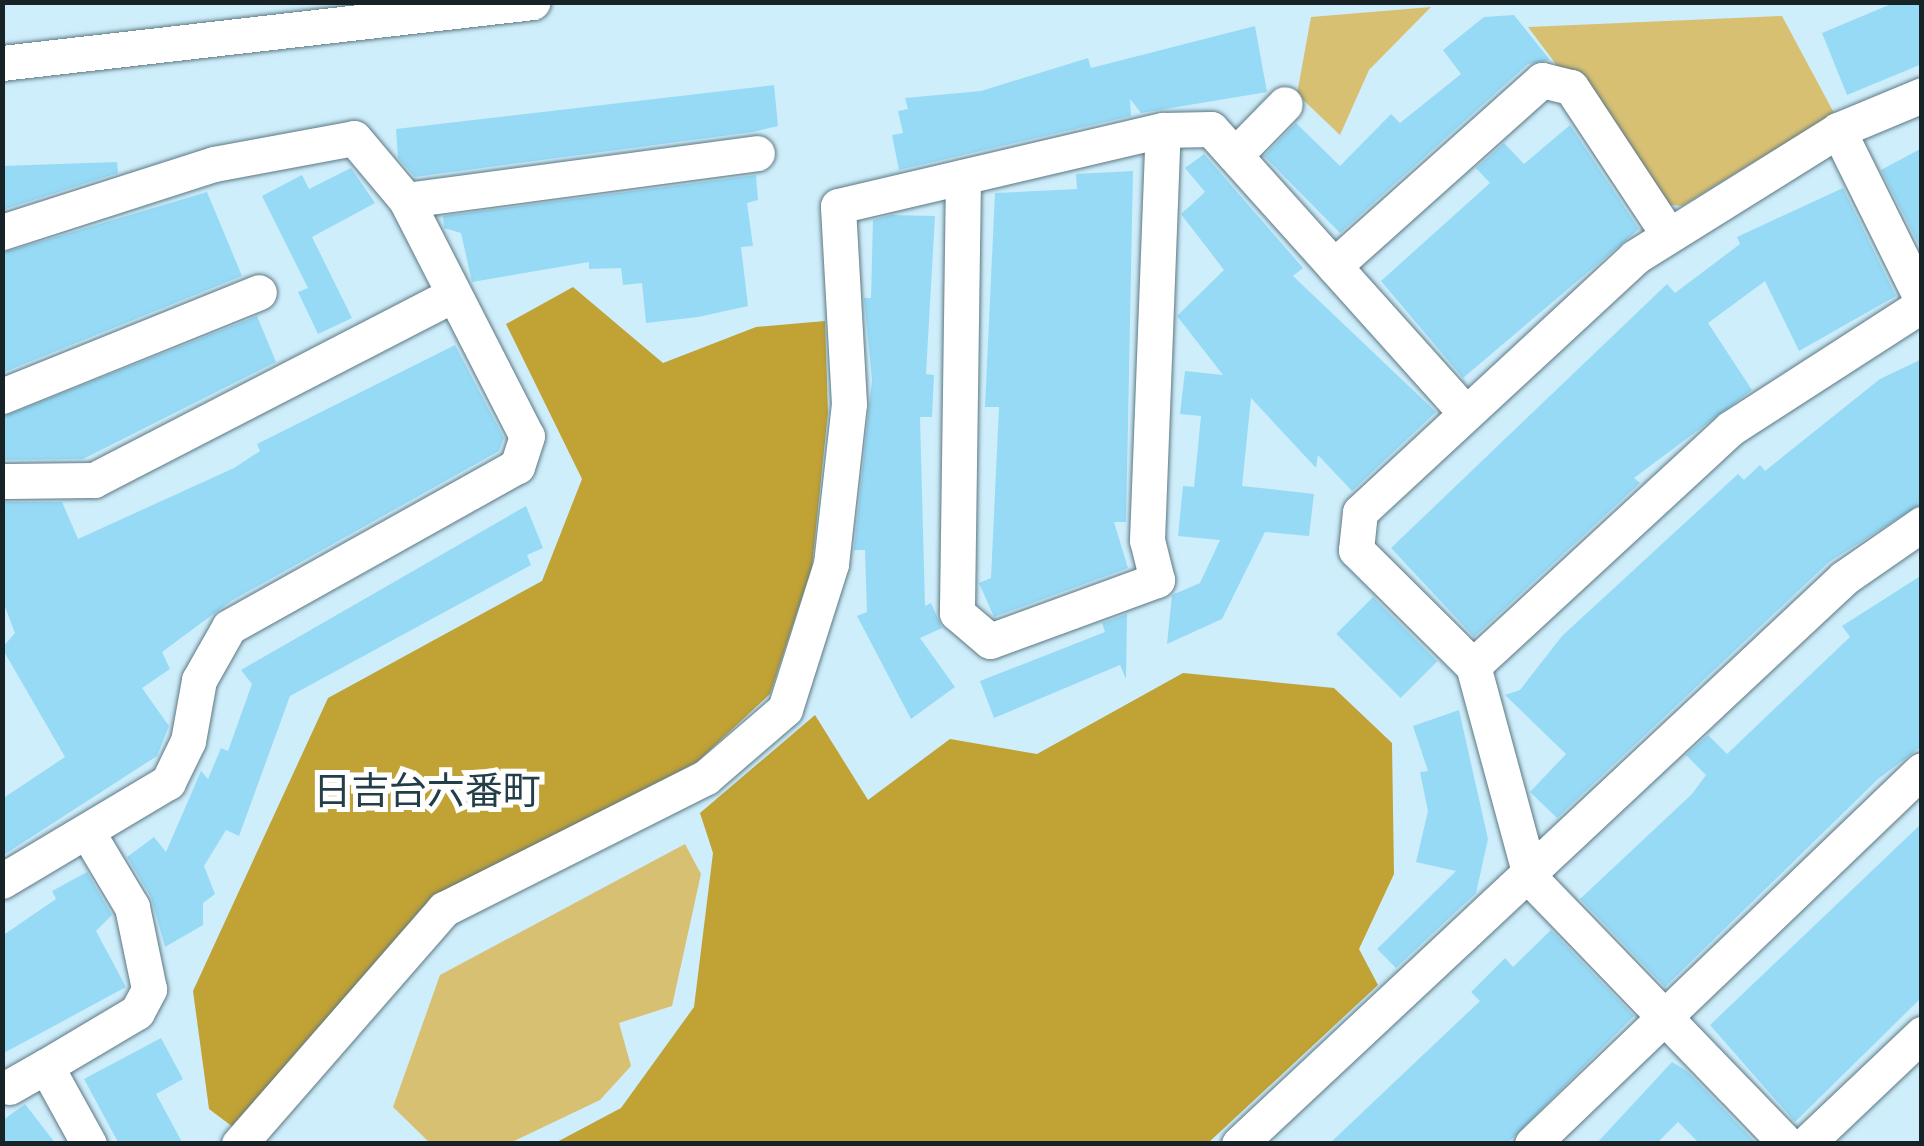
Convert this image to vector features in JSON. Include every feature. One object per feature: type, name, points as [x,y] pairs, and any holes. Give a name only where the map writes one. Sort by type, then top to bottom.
[{"type":"street","points":[[2,63],[533,2]]},
{"type":"street","points":[[1334,266],[1542,80],[1570,88],[1668,234]]},
{"type":"street","points":[[1787,1144],[1531,878],[1473,666],[1356,550],[1360,512],[1463,410],[1668,234],[1838,130],[1922,96]]},
{"type":"street","points":[[1235,154],[1285,104]]},
{"type":"street","points":[[239,1144],[444,909],[706,776],[785,709],[831,564],[849,404],[838,206],[1162,130],[1211,129],[1463,410]]},
{"type":"street","points":[[963,178],[957,613],[990,641],[1157,580],[1148,540],[1162,130]]},
{"type":"street","points":[[1473,666],[1731,428],[1922,302],[1838,130]]},
{"type":"street","points":[[2,232],[214,164],[354,138],[406,200],[450,296],[527,436],[516,466],[228,626],[199,680],[188,741],[168,782],[89,835],[2,881]]},
{"type":"street","points":[[406,200],[756,154]]},
{"type":"street","points":[[2,396],[260,292]]},
{"type":"street","points":[[2,480],[94,480],[450,296]]},
{"type":"street","points":[[1240,1144],[1531,878],[1844,578],[1922,524]]},
{"type":"street","points":[[1532,1144],[1922,770]]},
{"type":"street","points":[[9,1088],[137,1012],[149,989],[132,907],[89,835]]},
{"type":"street","points":[[1806,1144],[1922,1034]]},
{"type":"street","points":[[46,1066],[88,1144]]},
{"type":"shaded area","points":[[1431,7],[1369,70],[1340,135],[1297,94],[1311,17]]},
{"type":"shaded area","points":[[1782,16],[1834,113],[1682,206],[1661,204],[1528,27]]},
{"type":"shaded area","points":[[573,287],[663,363],[756,327],[825,321],[828,412],[812,567],[770,694],[697,762],[429,900],[233,1127],[209,1109],[193,991],[328,698],[542,581],[582,479],[506,324]]},
{"type":"shaded area","points":[[1183,673],[1334,688],[1392,743],[1394,874],[1359,949],[1378,985],[1208,1143],[555,1143],[621,1108],[694,1007],[713,853],[700,813],[815,715],[868,800],[950,739],[1037,754]]},
{"type":"shaded area","points":[[685,844],[701,874],[672,1006],[619,1023],[631,1066],[600,1100],[510,1143],[430,1143],[393,1107],[440,975]]},
{"type":"building","points":[[1896,2],[1922,2],[1922,64],[1847,95],[1822,33]]},
{"type":"building","points":[[1514,15],[1550,60],[1528,64],[1340,233],[1264,156],[1296,123],[1340,166],[1391,114],[1400,123],[1461,74],[1443,50],[1484,17]]},
{"type":"building","points":[[1255,26],[1267,92],[1141,113],[1130,99],[1131,116],[899,170],[892,135],[903,133],[898,111],[908,109],[905,98],[981,91],[1088,58],[1091,68]]},
{"type":"building","points":[[774,85],[778,126],[753,132],[415,177],[398,158],[396,129]]},
{"type":"building","points":[[1570,125],[1639,229],[1463,378],[1381,281],[1490,183],[1476,168],[1504,143],[1524,164]]},
{"type":"building","points":[[1922,148],[1922,251],[1881,170]]},
{"type":"building","points":[[1204,154],[1303,268],[1293,276],[1436,412],[1352,491],[1318,455],[1316,468],[1251,398],[1242,486],[1314,494],[1309,536],[1265,532],[1222,619],[1167,644],[1172,595],[1200,583],[1220,540],[1178,536],[1183,486],[1194,487],[1201,416],[1180,414],[1185,371],[1223,375],[1177,316],[1224,270],[1181,214],[1205,192],[1185,168]]},
{"type":"building","points":[[117,162],[118,173],[2,210],[2,166]]},
{"type":"building","points":[[351,168],[375,203],[312,237],[352,318],[318,334],[298,292],[308,288],[262,196],[302,175],[309,189]]},
{"type":"building","points":[[1133,171],[1126,522],[1114,522],[1128,568],[994,617],[979,583],[991,578],[999,407],[985,407],[995,193],[1077,189],[1076,174]]},
{"type":"building","points":[[756,175],[758,200],[747,203],[753,246],[741,247],[748,306],[698,317],[646,323],[642,283],[623,285],[621,268],[589,269],[589,262],[472,282],[461,233],[444,228],[443,216]]},
{"type":"building","points":[[1843,188],[1896,296],[1799,351],[1765,281],[1708,323],[1752,390],[1634,478],[1640,483],[1474,637],[1391,548],[1667,284],[1675,293],[1740,244],[1737,237]]},
{"type":"building","points":[[207,192],[242,276],[2,373],[2,253]]},
{"type":"building","points":[[891,215],[935,216],[926,374],[934,375],[932,417],[920,417],[925,606],[931,603],[942,628],[920,638],[955,687],[911,719],[857,616],[867,612],[865,550],[854,550],[872,380],[864,298],[871,298],[873,220]]},
{"type":"building","points":[[257,316],[276,362],[83,459],[2,460],[2,417]]},
{"type":"building","points":[[455,345],[504,438],[499,451],[231,601],[162,652],[170,669],[142,688],[169,726],[157,756],[2,856],[2,799],[65,757],[2,648],[15,633],[2,599],[2,502],[62,502],[78,539],[234,468],[260,451],[257,444]]},
{"type":"building","points":[[1922,359],[1922,503],[1829,562],[1557,818],[1530,792],[1566,754],[1505,695],[1520,690],[1562,636],[1738,474],[1744,480],[1760,465],[1765,471],[1880,379]]},
{"type":"building","points":[[526,506],[543,548],[527,555],[531,565],[290,696],[239,836],[226,830],[204,866],[215,894],[203,903],[203,925],[165,947],[151,897],[127,857],[154,837],[166,852],[201,771],[208,779],[221,748],[228,751],[252,684],[241,670]]},
{"type":"building","points":[[1922,575],[1922,746],[1878,779],[1665,987],[1580,899],[1692,794],[1706,775],[1686,755],[1708,735],[1727,754],[1850,637],[1842,626]]},
{"type":"building","points":[[1373,597],[1437,661],[1401,698],[1336,634]]},
{"type":"building","points":[[1127,614],[1126,679],[1120,665],[994,718],[980,681],[1105,632],[1102,623]]},
{"type":"building","points":[[1459,710],[1488,839],[1476,893],[1396,968],[1377,949],[1456,871],[1416,862],[1428,811],[1420,772],[1428,771],[1413,726]]},
{"type":"building","points":[[1922,823],[1922,997],[1795,1122],[1710,1025]]},
{"type":"building","points":[[87,872],[112,915],[96,931],[126,987],[2,1054],[2,936],[56,899],[52,891]]},
{"type":"building","points":[[1551,930],[1634,1016],[1507,1144],[1329,1144],[1480,1001],[1471,992],[1505,958],[1513,967]]},
{"type":"building","points":[[161,1038],[183,1079],[156,1094],[183,1144],[119,1144],[84,1079]]},
{"type":"building","points":[[1672,1062],[1687,1071],[1757,1144],[1700,1144],[1678,1122],[1656,1144],[1596,1144]]},
{"type":"building","points":[[25,1104],[56,1144],[2,1144],[2,1121]]},
{"type":"district","name":"日吉台六番町","points":[[427,791]]}]
